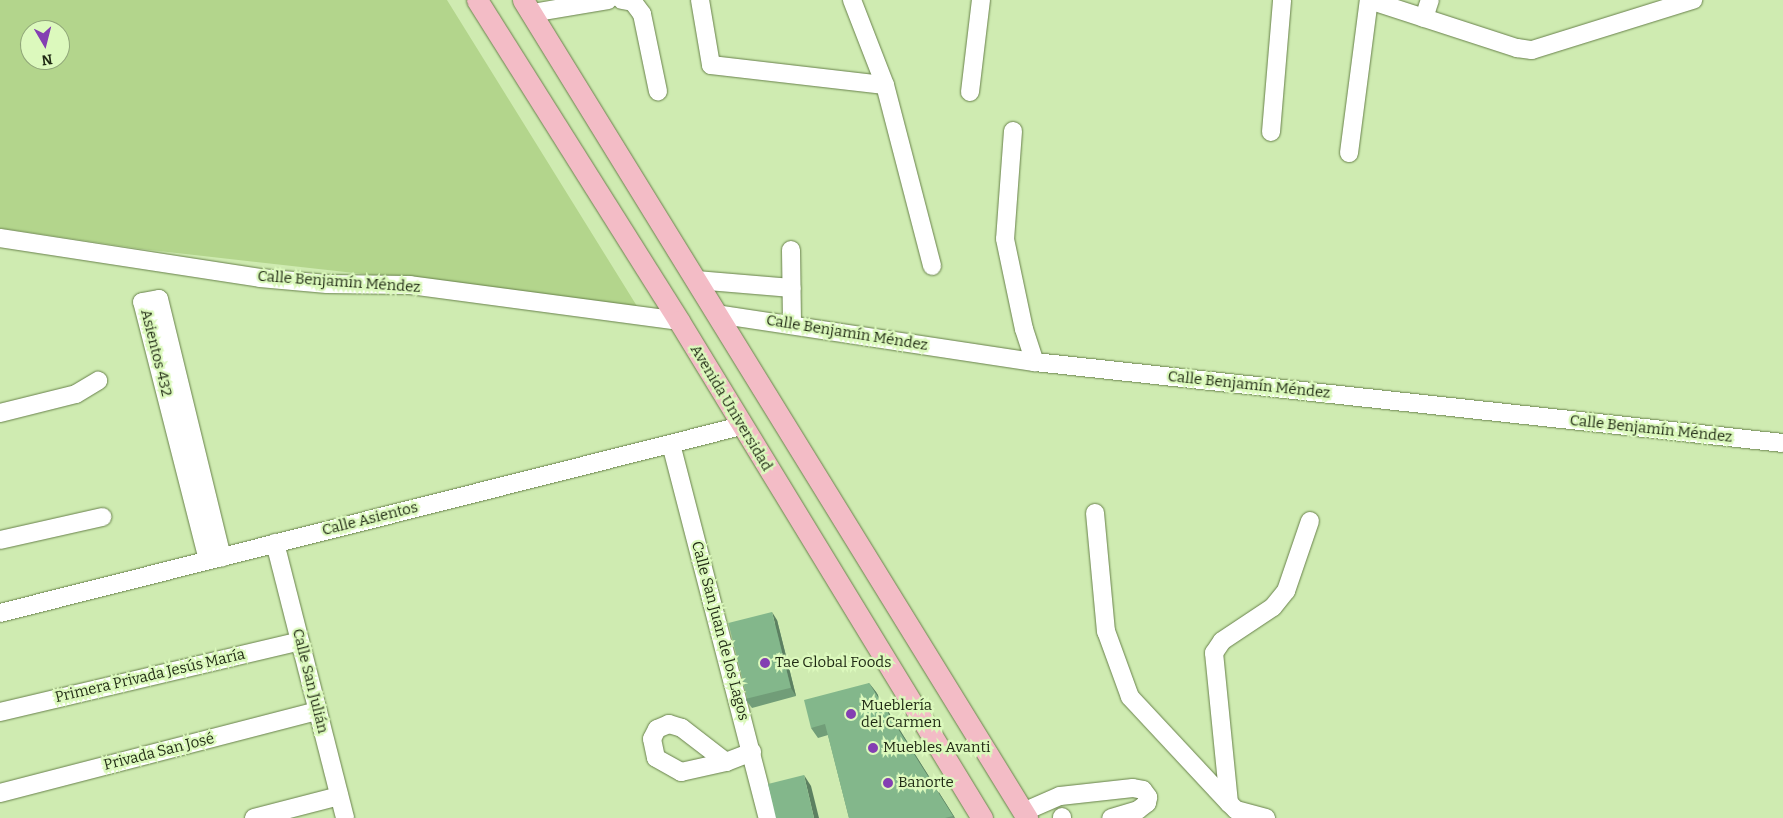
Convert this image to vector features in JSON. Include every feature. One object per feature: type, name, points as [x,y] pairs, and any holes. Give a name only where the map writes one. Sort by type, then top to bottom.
[{"type":"main road","name":"Avenida Universidad","points":[[477,0],[679,322],[982,818]]},
{"type":"main road","points":[[527,6],[1025,815]]},
{"type":"street","points":[[527,6],[608,0]]},
{"type":"street","points":[[622,0],[633,2],[642,14],[658,91]]},
{"type":"street","points":[[700,0],[711,65],[885,85]]},
{"type":"street","points":[[852,0],[885,85],[932,266]]},
{"type":"street","points":[[970,92],[981,0]]},
{"type":"street","points":[[1270,132],[1282,0]]},
{"type":"street","points":[[1349,153],[1369,0],[1408,6],[1424,18],[1517,48],[1532,50],[1683,1]]},
{"type":"street","points":[[1424,18],[1430,0]]},
{"type":"street","points":[[1013,131],[1005,239],[1024,329],[1035,362]]},
{"type":"street","name":"Calle Benjamín Méndez","points":[[0,238],[260,278],[327,284],[410,285],[679,322]]},
{"type":"street","points":[[791,250],[792,323]]},
{"type":"street","points":[[696,280],[792,288]]},
{"type":"street","name":"Asientos 432","points":[[176,401],[142,302],[159,299],[176,401],[215,558]]},
{"type":"street","name":"Calle Benjamín Méndez","points":[[716,314],[792,323],[1035,362],[1783,443]]},
{"type":"street","points":[[0,413],[76,394],[98,381]]},
{"type":"street","name":"Calle Asientos","points":[[0,613],[741,426]]},
{"type":"street","name":"Calle San Juan de los Lagos","points":[[671,444],[768,818]]},
{"type":"street","points":[[1094,513],[1106,631],[1130,697],[1228,803],[1236,810],[1266,818]]},
{"type":"street","points":[[0,540],[102,517]]},
{"type":"street","points":[[1228,803],[1214,654],[1222,641],[1273,607],[1286,591],[1310,521]]},
{"type":"street","name":"Calle San Julián","points":[[275,543],[345,818]]},
{"type":"street","name":"Primera Privada Jesús María","points":[[0,712],[300,641]]},
{"type":"street","name":"Privada San José","points":[[0,793],[318,712]]},
{"type":"street","points":[[726,762],[752,752]]},
{"type":"street","points":[[1025,815],[1060,796],[1133,788],[1143,790],[1148,796],[1147,803],[1138,810],[1111,818]]},
{"type":"street","points":[[254,818],[340,796]]},
{"type":"green space","points":[[0,0],[447,0],[640,311],[506,290],[141,249],[0,228]]},
{"type":"building","name":"Tae Global Foods","points":[[772,612],[791,688],[747,699],[728,623]]},
{"type":"building","points":[[869,683],[953,816],[945,818],[849,818],[825,724],[811,728],[804,700]]},
{"type":"building","points":[[804,775],[814,818],[776,818],[768,784]]},
{"type":"place","name":"Tae Global Foods","points":[[765,663]]},
{"type":"place","name":"Mueblería del Carmen","points":[[851,714]]},
{"type":"place","name":"Muebles Avanti","points":[[873,748]]},
{"type":"place","name":"Banorte","points":[[888,783]]}]
